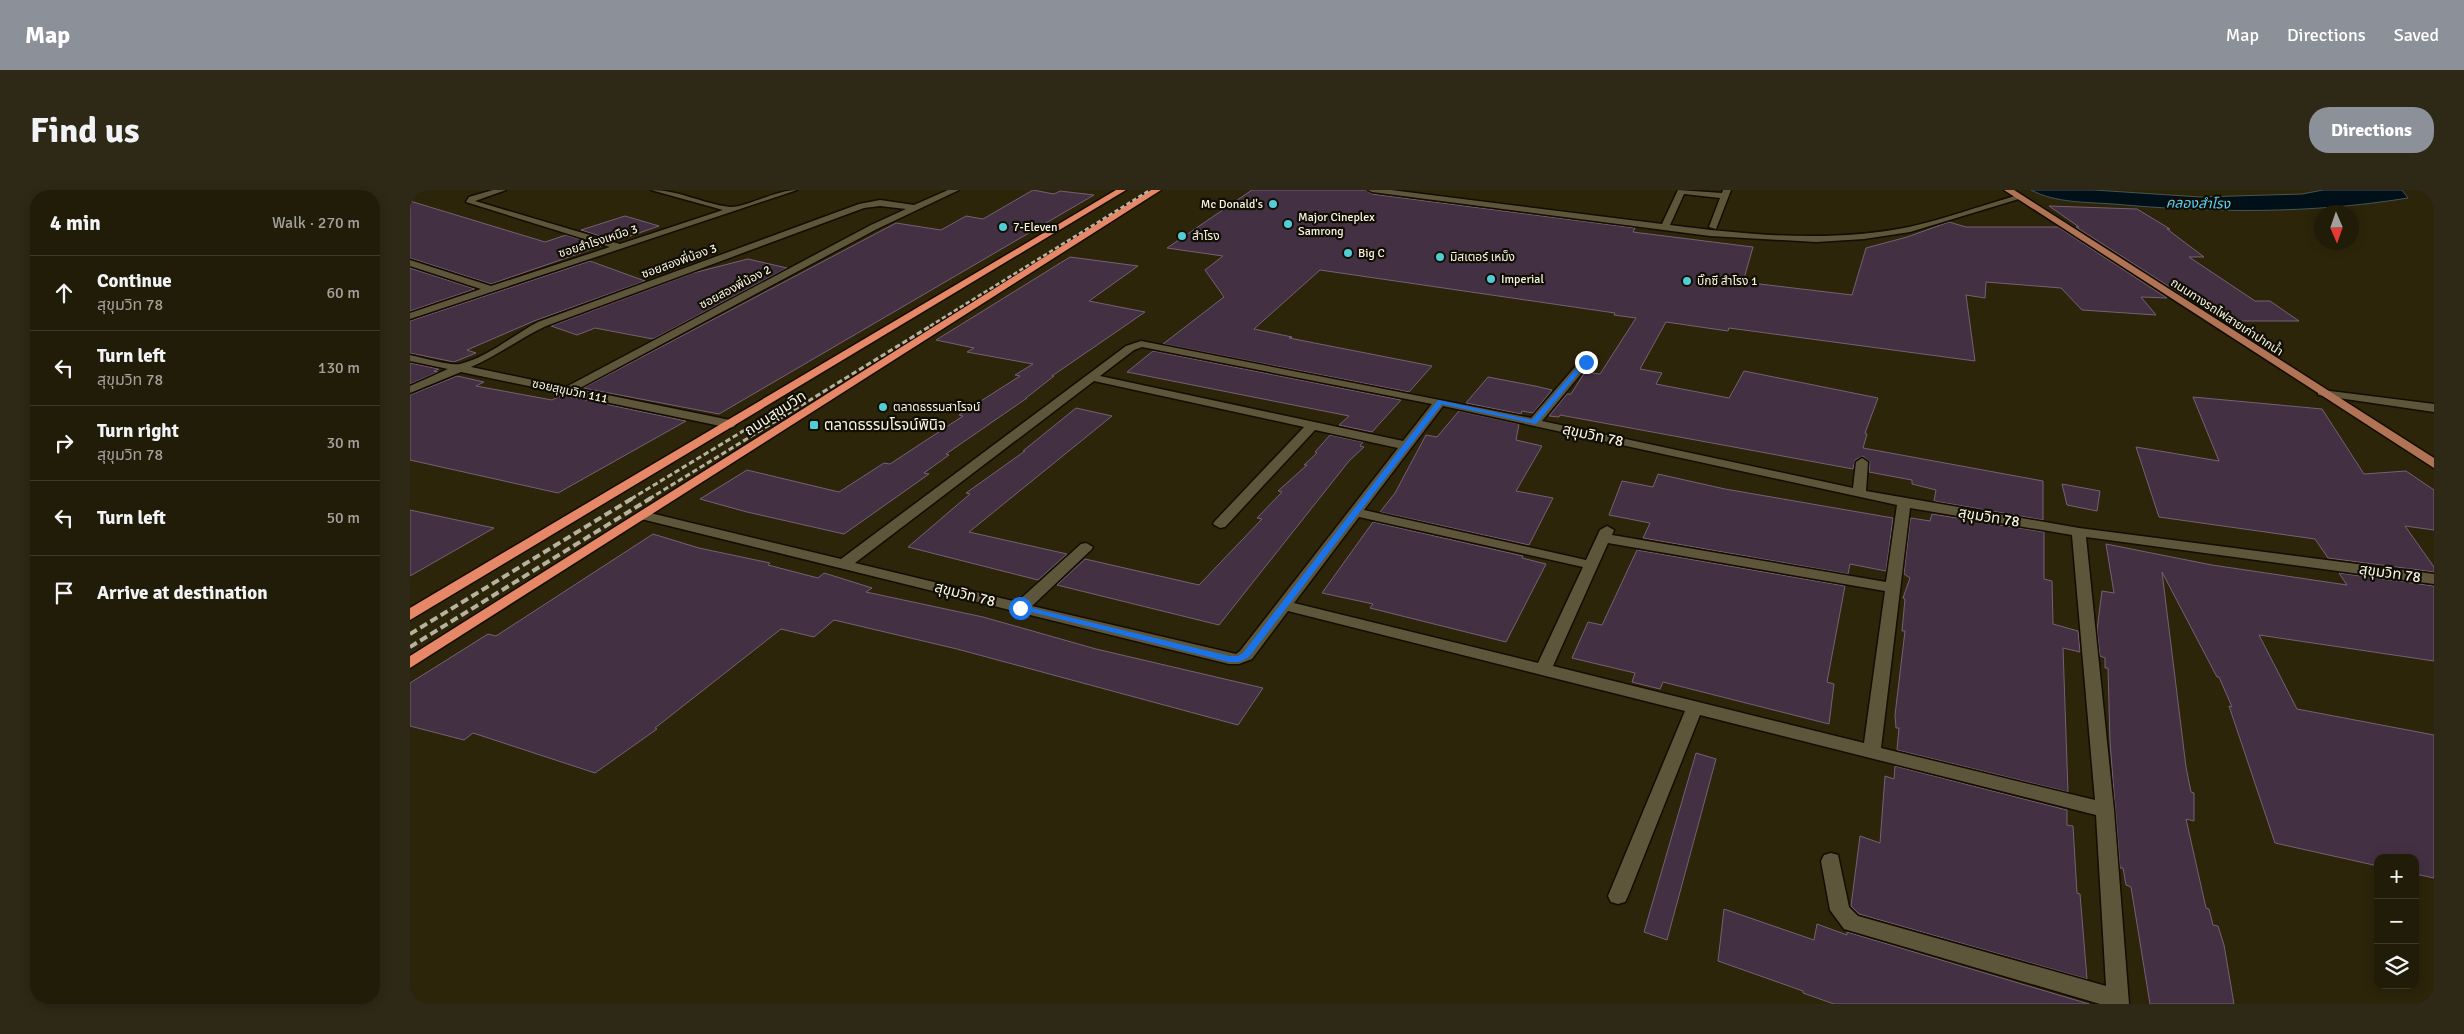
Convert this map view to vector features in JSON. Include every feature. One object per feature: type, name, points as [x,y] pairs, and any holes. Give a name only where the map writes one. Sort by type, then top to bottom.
[{"type":"highway","name":"ถนนสุขุมวิท","points":[[413,611],[1122,190]]},
{"type":"highway","name":"ถนนสุขุมวิท","points":[[410,663],[646,516],[1157,190]]},
{"type":"main road","name":"ถนนทางรถไฟสายเก่าปากน้ำ","points":[[2002,192],[2018,198],[2434,464]]},
{"type":"street","points":[[502,190],[472,199],[470,202],[620,248]]},
{"type":"street","points":[[655,190],[732,210]]},
{"type":"street","name":"ซอยสำโรงเหนือ 3","points":[[410,316],[793,190]]},
{"type":"street","name":"ซอยสองพี่น้อง 2","points":[[568,390],[874,227],[954,190]]},
{"type":"street","points":[[1372,190],[1666,224],[1813,236],[1918,218],[2002,192]]},
{"type":"street","points":[[1423,190],[1764,237],[1873,235],[1910,229],[2018,198]]},
{"type":"street","points":[[1666,224],[1682,191],[1726,193],[1713,227]]},
{"type":"street","name":"ซอยสองพี่น้อง 3","points":[[410,390],[496,352],[522,334],[542,324],[862,206],[880,203],[915,208]]},
{"type":"street","points":[[1918,218],[1930,223]]},
{"type":"street","points":[[410,263],[489,289]]},
{"type":"street","points":[[844,564],[1130,348],[1141,344],[1440,402]]},
{"type":"street","name":"ซอยสุขุมวิท 111","points":[[410,358],[730,424]]},
{"type":"street","points":[[1534,422],[1586,362]]},
{"type":"street","points":[[1092,377],[1407,446]]},
{"type":"street","points":[[2322,393],[2434,408]]},
{"type":"street","name":"สุขุมวิท 78","points":[[646,516],[1229,659],[1240,659],[1246,655],[1440,402],[1904,503],[2080,532],[2434,579]]},
{"type":"street","points":[[1220,524],[1313,425]]},
{"type":"street","points":[[1859,493],[1862,462]]},
{"type":"street","points":[[1872,752],[1904,503]]},
{"type":"street","points":[[1356,512],[1591,565]]},
{"type":"street","points":[[1831,861],[1840,910],[1851,923],[2118,1002],[2105,810],[2080,532]]},
{"type":"street","points":[[1543,670],[1606,533],[1893,588]]},
{"type":"street","points":[[1020,608],[1086,547]]},
{"type":"street","points":[[1284,605],[2105,810]]},
{"type":"street","points":[[1618,896],[1695,707]]},
{"type":"water","name":"คลองสำโรง","points":[[2031,190],[2094,190],[2200,197],[2302,194],[2323,190],[2402,190],[2408,198],[2352,205],[2314,205],[2314,208],[2224,210],[2071,201]]},
{"type":"building","points":[[1033,190],[1054,194],[1060,191],[1094,195],[719,414],[583,388],[896,223],[941,230],[966,216],[983,219]]},
{"type":"building","points":[[1252,190],[1366,190],[1372,194],[1635,228],[1633,232],[1753,247],[1743,282],[1852,295],[1866,248],[1907,237],[1949,222],[1966,227],[2058,227],[2167,298],[2141,297],[2156,315],[2082,310],[2061,288],[1986,282],[1985,298],[1966,295],[1975,361],[1729,328],[1728,331],[1666,322],[1640,369],[1662,373],[1656,384],[1729,398],[1744,371],[1878,398],[1865,433],[1867,434],[1863,448],[2043,481],[2043,520],[1934,501],[1936,490],[1912,484],[1912,480],[1869,472],[1870,462],[1863,456],[1855,460],[1853,469],[1560,415],[1559,417],[1549,416],[1567,394],[1571,394],[1585,372],[1600,374],[1636,318],[1614,315],[1615,313],[1320,270],[1254,329],[1292,337],[1289,338],[1432,366],[1409,392],[1163,344],[1224,297],[1205,270],[1223,256],[1167,248]]},
{"type":"building","points":[[410,201],[545,242],[566,235],[601,246],[491,284],[410,258]]},
{"type":"building","points":[[2049,206],[2137,209],[2170,229],[2167,229],[2204,257],[2189,257],[2255,301],[2270,301],[2299,321],[2229,321],[2199,299],[2187,298],[2076,227],[2079,227]]},
{"type":"building","points":[[625,216],[659,226],[616,241],[581,230]]},
{"type":"building","points":[[1070,257],[1138,266],[1089,301],[1145,312],[1052,376],[1054,376],[1027,398],[946,454],[949,455],[924,473],[929,474],[844,534],[747,512],[700,499],[747,470],[839,492],[884,463],[890,464],[963,416],[959,415],[1020,376],[1015,375],[1033,364],[967,352],[974,348],[936,340]]},
{"type":"building","points":[[748,259],[787,268],[653,339],[595,328],[577,335],[551,326],[693,273]]},
{"type":"building","points":[[590,261],[645,281],[534,321],[467,350],[476,353],[454,362],[410,353],[410,321]]},
{"type":"building","points":[[410,268],[475,289],[410,311]]},
{"type":"building","points":[[1153,351],[1401,400],[1372,432],[1339,425],[1349,416],[1127,372]]},
{"type":"building","points":[[410,363],[439,369],[434,371],[438,372],[410,384]]},
{"type":"building","points":[[457,376],[484,382],[476,386],[552,400],[562,395],[686,421],[558,493],[410,460],[410,395]]},
{"type":"building","points":[[1488,377],[1552,390],[1533,413],[1522,411],[1521,414],[1466,403]]},
{"type":"building","points":[[2193,397],[2322,409],[2364,474],[2406,471],[2434,490],[2434,530],[2405,526],[2434,567],[2434,572],[2328,558],[2315,539],[2159,517],[2136,447],[2219,461]]},
{"type":"building","points":[[1076,408],[1112,416],[969,532],[1067,554],[1038,580],[908,547],[970,494],[966,493],[1025,451],[1023,451]]},
{"type":"building","points":[[1459,411],[1519,424],[1516,440],[1542,446],[1516,491],[1553,498],[1529,545],[1380,512],[1395,493],[1426,435],[1437,437]]},
{"type":"building","points":[[1330,435],[1363,442],[1360,446],[1364,447],[1349,461],[1219,625],[1057,585],[1085,559],[1199,585],[1262,519],[1257,518],[1282,492],[1278,491],[1307,465],[1304,465],[1317,453],[1315,452]]},
{"type":"building","points":[[1658,474],[1725,489],[1893,518],[1886,571],[1850,564],[1848,574],[1643,538],[1650,523],[1609,515],[1622,481],[1653,487]]},
{"type":"building","points":[[2062,484],[2100,491],[2097,511],[2067,505]]},
{"type":"building","points":[[410,510],[494,528],[410,576]]},
{"type":"building","points":[[1932,514],[2044,532],[2044,579],[2052,581],[2053,624],[2078,631],[2080,652],[2063,648],[2068,792],[1897,750],[1899,728],[1896,728],[1895,715],[1905,631],[1902,631],[1905,599],[1903,598],[1910,578],[1904,574],[1910,521],[1911,518],[1930,521]]},
{"type":"building","points":[[1373,522],[1523,556],[1522,558],[1546,564],[1506,642],[1370,608],[1373,604],[1322,593]]},
{"type":"building","points":[[653,534],[699,548],[770,563],[768,565],[818,578],[824,573],[872,588],[866,592],[983,617],[1096,649],[1263,688],[1238,725],[957,649],[834,620],[814,637],[781,629],[655,728],[657,729],[595,773],[473,733],[464,740],[410,726],[410,683],[488,634],[496,636]]},
{"type":"building","points":[[2106,544],[2212,565],[2347,585],[2339,573],[2434,586],[2434,661],[2259,635],[2297,709],[2434,735],[2434,878],[2419,875],[2419,854],[2374,854],[2374,865],[2275,843],[2229,706],[2232,707],[2219,677],[2217,677],[2162,572],[2186,767],[2191,792],[2194,793],[2194,821],[2186,819],[2206,908],[2209,909],[2213,925],[2218,926],[2224,945],[2234,1004],[2150,1004],[2131,887],[2126,885],[2123,868],[2120,868],[2110,742],[2108,668],[2105,668],[2105,658],[2100,656],[2097,630],[2102,591],[2114,593]]},
{"type":"building","points":[[1637,550],[1845,586],[1827,682],[1834,684],[1829,724],[1663,682],[1660,689],[1632,682],[1635,673],[1572,658],[1588,622],[1602,625]]},
{"type":"building","points":[[1696,753],[1716,759],[1667,940],[1644,932]]},
{"type":"building","points":[[1895,766],[2067,810],[2067,825],[2073,826],[2077,893],[2080,894],[2087,979],[1859,914],[1851,906],[1860,836],[1880,843],[1885,776],[1894,779]]},
{"type":"building","points":[[1724,909],[1814,940],[1817,924],[1847,935],[1847,932],[2089,1004],[1834,1004],[1718,961]]},
{"type":"railway","points":[[930,326],[1150,190]]},
{"type":"railway","points":[[649,499],[932,325]]},
{"type":"railway","points":[[631,499],[786,405]]},
{"type":"railway","points":[[410,634],[633,498]]},
{"type":"railway","points":[[410,647],[651,498]]},
{"type":"place","name":"Mc Donald's","points":[[1273,204]]},
{"type":"place","name":"Major Cineplex Samrong","points":[[1288,224]]},
{"type":"place","name":"7-Eleven","points":[[1003,227]]},
{"type":"place","name":"สำโรง","points":[[1182,236]]},
{"type":"place","name":"Big C","points":[[1348,253]]},
{"type":"place","name":"มิสเตอร์ เหม็ง","points":[[1440,257]]},
{"type":"place","name":"Imperial","points":[[1491,279]]},
{"type":"place","name":"บิ๊กซี สำโรง 1","points":[[1687,281]]},
{"type":"place","name":"ตลาดธรรมสาโรจน์","points":[[883,407]]},
{"type":"place","name":"ตลาดธรรมโรจน์พินิจ","points":[[814,425]]},
{"type":"route","points":[[1020,608],[1229,659],[1240,659],[1246,655],[1440,402],[1534,422],[1586,362]]}]
